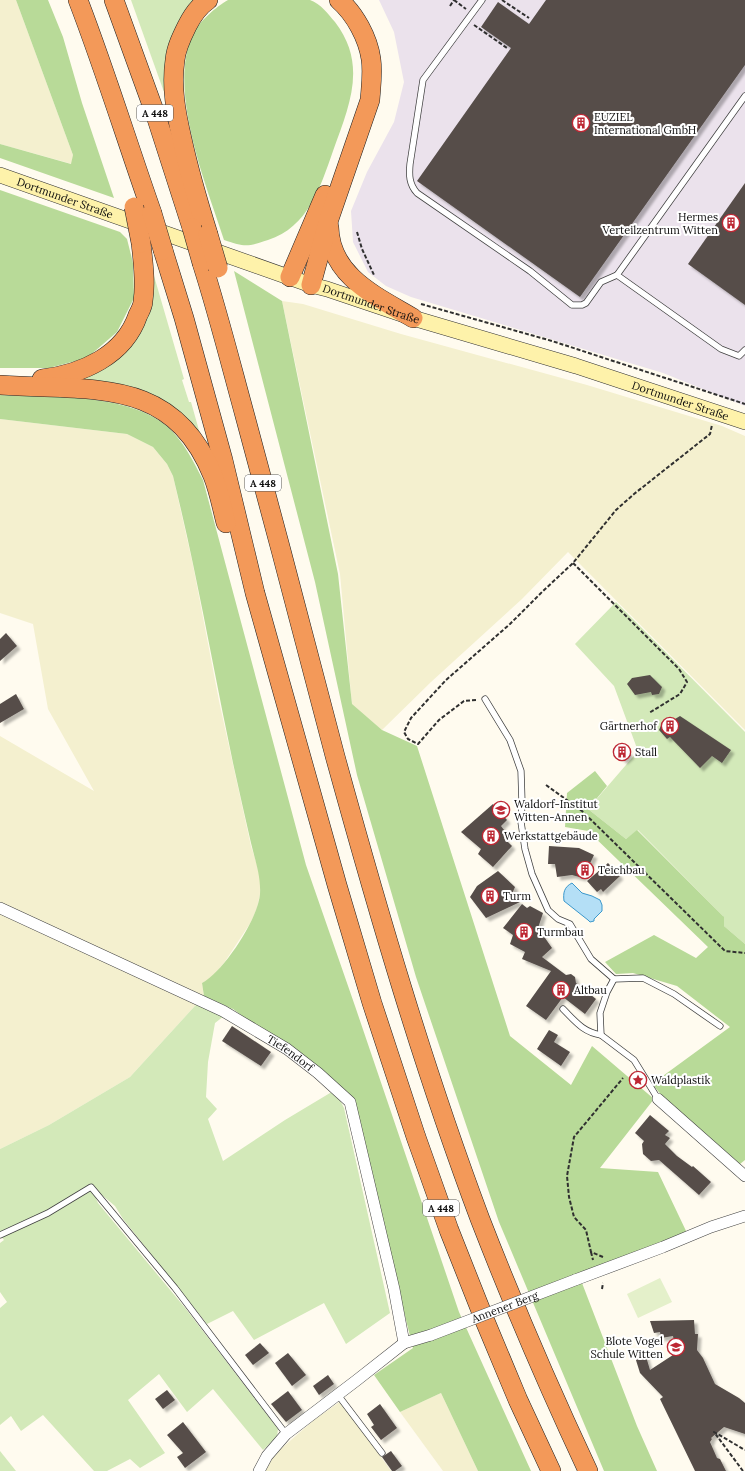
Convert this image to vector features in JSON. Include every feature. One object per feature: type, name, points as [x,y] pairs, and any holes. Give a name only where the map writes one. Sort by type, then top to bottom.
[{"type":"highway","name":"A 448","points":[[78,0],[95,45],[152,213],[184,318],[223,460],[255,593],[337,885],[372,1003],[416,1137],[449,1230],[485,1322],[518,1400],[551,1471]]},
{"type":"highway","name":"A 448","points":[[114,0],[200,231],[210,266],[212,294],[336,758],[403,991],[447,1126],[480,1218],[545,1378],[588,1471]]},
{"type":"highway","points":[[200,231],[176,111],[173,82],[175,59],[182,36],[191,18],[208,0]]},
{"type":"highway","points":[[290,277],[341,155],[362,95],[364,69],[358,43],[347,22],[331,3],[326,0]]},
{"type":"highway","points":[[311,285],[329,219],[370,100],[372,79],[371,58],[355,19],[339,0]]},
{"type":"highway","points":[[0,377],[43,379],[77,372],[110,355],[124,342],[135,326],[143,301],[144,272],[141,243],[115,106]]},
{"type":"highway","points":[[329,219],[329,237],[331,245],[341,266],[348,275],[366,290],[417,311]]},
{"type":"highway","points":[[0,384],[85,388],[119,393],[151,404],[172,417],[191,437],[204,457],[213,477],[231,541],[255,593]]},
{"type":"main road","name":"Dortmunder Straße","points":[[0,175],[311,285],[417,311],[745,422]]},
{"type":"street","name":"Tiefendorf","points":[[0,908],[223,1011],[287,1049],[318,1073],[350,1102],[387,1258],[404,1343]]},
{"type":"street","points":[[658,1099],[745,1176]]},
{"type":"street","name":"Annener Berg","points":[[259,1471],[267,1456],[286,1434],[404,1343],[431,1335],[619,1264],[711,1227],[745,1216]]},
{"type":"lane","points":[[482,0],[424,80],[410,164],[409,176],[411,186],[417,193],[530,271],[572,305],[586,302],[601,282],[617,275],[745,96]]},
{"type":"lane","points":[[617,275],[720,349],[739,356],[745,350]]},
{"type":"lane","points":[[485,699],[510,740],[521,771],[521,822],[525,848],[532,874],[548,910],[558,919],[570,924],[591,959],[614,980],[643,978],[674,994],[720,1026]]},
{"type":"lane","points":[[601,1035],[600,1013],[607,992],[614,980]]},
{"type":"lane","points":[[563,1009],[589,1033],[601,1035],[634,1060],[658,1099]]},
{"type":"lane","points":[[0,1235],[48,1213],[91,1187],[175,1288],[286,1434]]},
{"type":"lane","points":[[338,1395],[382,1453]]},
{"type":"path","points":[[450,6],[454,0]]},
{"type":"path","points":[[502,0],[529,18]]},
{"type":"path","points":[[472,23],[507,48]]},
{"type":"path","points":[[357,232],[362,249],[375,277]]},
{"type":"path","points":[[417,311],[552,341],[745,404]]},
{"type":"path","points":[[485,699],[464,701],[438,720],[418,744],[408,739],[404,732],[411,718],[446,680],[510,624],[573,563],[616,510],[710,434],[716,412]]},
{"type":"path","points":[[573,563],[679,669],[687,682],[680,694],[649,713]]},
{"type":"path","points":[[546,785],[582,811],[725,951],[745,953]]},
{"type":"path","points":[[619,1264],[591,1252],[586,1230],[574,1217],[569,1198],[567,1176],[574,1137],[623,1078]]},
{"type":"path","points":[[602,1289],[603,1282]]},
{"type":"path","points":[[743,1471],[714,1432],[745,1450]]},
{"type":"shaded area","points":[[0,0],[16,0],[73,155],[72,164],[0,144]]},
{"type":"shaded area","points":[[379,0],[745,0],[745,406],[663,373],[411,297],[386,286],[368,272],[353,242],[351,211],[367,172],[394,122],[404,82],[394,32]]},
{"type":"shaded area","points":[[282,301],[303,304],[401,334],[587,385],[722,426],[745,436],[745,730],[568,552],[522,599],[431,682],[382,730],[352,705],[340,574]]},
{"type":"shaded area","points":[[0,419],[127,434],[153,447],[167,464],[173,476],[193,565],[219,701],[251,846],[260,874],[260,894],[257,908],[251,922],[224,963],[210,979],[202,983],[204,996],[130,1077],[49,1125],[0,1149],[0,736],[94,791],[48,709],[33,624],[0,613]]},
{"type":"shaded area","points":[[441,1393],[478,1471],[443,1471],[400,1412]]},
{"type":"shaded area","points":[[341,1401],[391,1471],[265,1471],[275,1454],[314,1420]]},
{"type":"green space","points":[[16,0],[48,0],[63,37],[82,103],[114,198],[0,158],[0,144],[71,164],[73,155]]},
{"type":"green space","points":[[131,0],[202,0],[169,106]]},
{"type":"green space","points":[[228,0],[310,0],[314,2],[330,16],[345,38],[351,54],[353,70],[352,86],[345,118],[323,179],[311,204],[303,216],[282,234],[250,245],[242,245],[224,240],[192,138],[184,84],[186,59],[192,36],[198,26],[208,15]]},
{"type":"green space","points":[[0,190],[120,232],[127,239],[133,263],[134,298],[117,332],[87,358],[49,368],[0,368]]},
{"type":"green space","points":[[152,269],[184,379],[182,380],[189,402],[191,402],[202,441],[193,432],[70,380],[104,365]]},
{"type":"green space","points":[[234,271],[282,301],[338,574],[352,704],[382,730],[417,746],[510,1036],[571,1085],[592,1046],[654,1099],[600,1168],[658,1172],[687,1233],[582,1283],[637,1426],[657,1471],[604,1471],[499,1222],[416,977],[357,775],[315,582]]},
{"type":"green space","points":[[0,395],[64,397],[111,402],[152,416],[168,427],[179,439],[203,480],[306,865],[459,1312],[531,1471],[478,1471],[441,1393],[400,1412],[374,1375],[413,1348],[350,1096],[233,1009],[204,996],[202,983],[220,968],[247,930],[258,905],[260,881],[233,763],[191,553],[173,476],[167,464],[153,447],[127,434],[0,419]]},
{"type":"green space","points":[[616,602],[745,732],[745,944],[724,926],[723,916],[638,830],[626,839],[588,809],[638,751],[614,686],[575,644]]},
{"type":"green space","points":[[595,771],[607,786],[588,809],[626,839],[637,830],[724,917],[724,926],[745,944],[745,1160],[740,1164],[662,1096],[654,1086],[656,1081],[730,1027],[677,986],[633,973],[616,974],[605,962],[654,935],[696,958],[708,947],[588,831],[565,827],[567,793]]},
{"type":"green space","points":[[204,996],[233,1009],[215,1023],[208,1062],[206,1097],[217,1109],[208,1119],[223,1161],[285,1120],[335,1090],[344,1108],[390,1313],[346,1344],[324,1303],[254,1340],[233,1311],[207,1324],[123,1219],[115,1206],[90,1185],[98,1203],[186,1309],[278,1429],[277,1437],[263,1450],[213,1389],[187,1412],[159,1374],[128,1400],[165,1453],[140,1468],[130,1459],[107,1471],[94,1471],[43,1415],[21,1431],[11,1416],[0,1425],[0,1308],[7,1302],[0,1292],[0,1243],[4,1240],[0,1235],[0,1149],[49,1125],[130,1077]]},
{"type":"green space","points":[[660,1278],[672,1302],[638,1318],[627,1294]]},
{"type":"green space","points":[[0,1451],[16,1471],[0,1471]]},
{"type":"water","points":[[572,883],[582,893],[600,900],[602,911],[594,919],[594,921],[590,922],[564,901],[565,890],[567,886]]},
{"type":"building","name":"EUZIEL International GmbH","points":[[546,0],[745,0],[745,65],[580,297],[417,181],[511,48],[481,27],[498,2],[529,24]]},
{"type":"building","name":"Hermes Verteilzentrum Witten","points":[[745,183],[745,305],[688,264]]},
{"type":"building","points":[[6,633],[17,646],[0,661],[0,639]]},
{"type":"building","points":[[650,675],[662,687],[659,694],[652,695],[651,692],[635,695],[627,684],[632,678]]},
{"type":"building","points":[[16,694],[24,709],[0,723],[0,704]]},
{"type":"building","points":[[680,716],[731,750],[722,763],[712,756],[700,768],[670,737],[667,739],[659,730],[663,721],[670,722]]},
{"type":"building","name":"Stall","points":[[621,743],[631,755],[624,761],[613,750]]},
{"type":"building","name":"Werkstattgebäude","points":[[493,804],[507,820],[501,826],[508,835],[504,838],[512,846],[493,867],[478,854],[481,849],[461,832]]},
{"type":"building","points":[[549,846],[579,848],[594,855],[583,878],[572,875],[557,877],[555,864],[548,864]]},
{"type":"building","points":[[608,863],[620,876],[603,892],[601,889],[597,892],[587,881]]},
{"type":"building","name":"Turm","points":[[498,871],[515,887],[511,896],[520,902],[486,918],[470,897],[477,886]]},
{"type":"building","points":[[522,904],[527,908],[530,906],[543,913],[538,928],[552,948],[542,957],[566,975],[571,974],[575,977],[576,983],[596,999],[585,1014],[563,997],[546,1020],[526,1006],[551,971],[522,959],[525,952],[510,944],[513,935],[503,928]]},
{"type":"building","points":[[232,1026],[271,1052],[261,1066],[222,1041]]},
{"type":"building","points":[[549,1030],[558,1035],[554,1042],[570,1052],[561,1066],[537,1049]]},
{"type":"building","points":[[650,1115],[669,1131],[665,1135],[670,1138],[665,1144],[677,1156],[692,1167],[693,1166],[711,1182],[699,1195],[659,1160],[651,1161],[643,1154],[642,1144],[644,1141],[635,1133]]},
{"type":"building","points":[[694,1320],[695,1334],[698,1334],[697,1350],[703,1358],[715,1384],[745,1403],[745,1434],[724,1427],[711,1438],[712,1439],[710,1442],[717,1458],[720,1459],[726,1471],[695,1471],[660,1399],[663,1397],[640,1373],[635,1357],[645,1353],[650,1370],[676,1353],[673,1336],[661,1338],[660,1332],[654,1333],[650,1321]]},
{"type":"building","points":[[260,1343],[269,1353],[253,1365],[245,1355]]},
{"type":"building","points":[[288,1353],[306,1375],[292,1386],[275,1363]]},
{"type":"building","points":[[328,1375],[334,1384],[319,1395],[313,1386]]},
{"type":"building","points":[[167,1390],[175,1400],[163,1409],[155,1399]]},
{"type":"building","points":[[288,1391],[302,1410],[286,1422],[271,1404]]},
{"type":"building","points":[[380,1404],[397,1428],[381,1440],[371,1427],[374,1425],[367,1414]]},
{"type":"building","points":[[183,1422],[206,1452],[185,1468],[177,1457],[183,1453],[167,1435]]},
{"type":"building","points":[[391,1451],[402,1466],[395,1471],[392,1471],[382,1457]]},
{"type":"place","name":"EUZIEL International GmbH","points":[[581,123]]},
{"type":"place","name":"Hermes Verteilzentrum Witten","points":[[731,223]]},
{"type":"place","name":"Gärtnerhof","points":[[670,726]]},
{"type":"place","name":"Stall","points":[[622,752]]},
{"type":"place","name":"Waldorf-Institut Witten-Annen","points":[[501,810]]},
{"type":"place","name":"Werkstattgebäude","points":[[491,836]]},
{"type":"place","name":"Teichbau","points":[[585,870]]},
{"type":"place","name":"Turm","points":[[490,896]]},
{"type":"place","name":"Turmbau","points":[[524,932]]},
{"type":"place","name":"Altbau","points":[[561,990]]},
{"type":"place","name":"Waldplastik","points":[[638,1080]]},
{"type":"place","name":"Blote Vogel Schule Witten","points":[[676,1347]]}]
